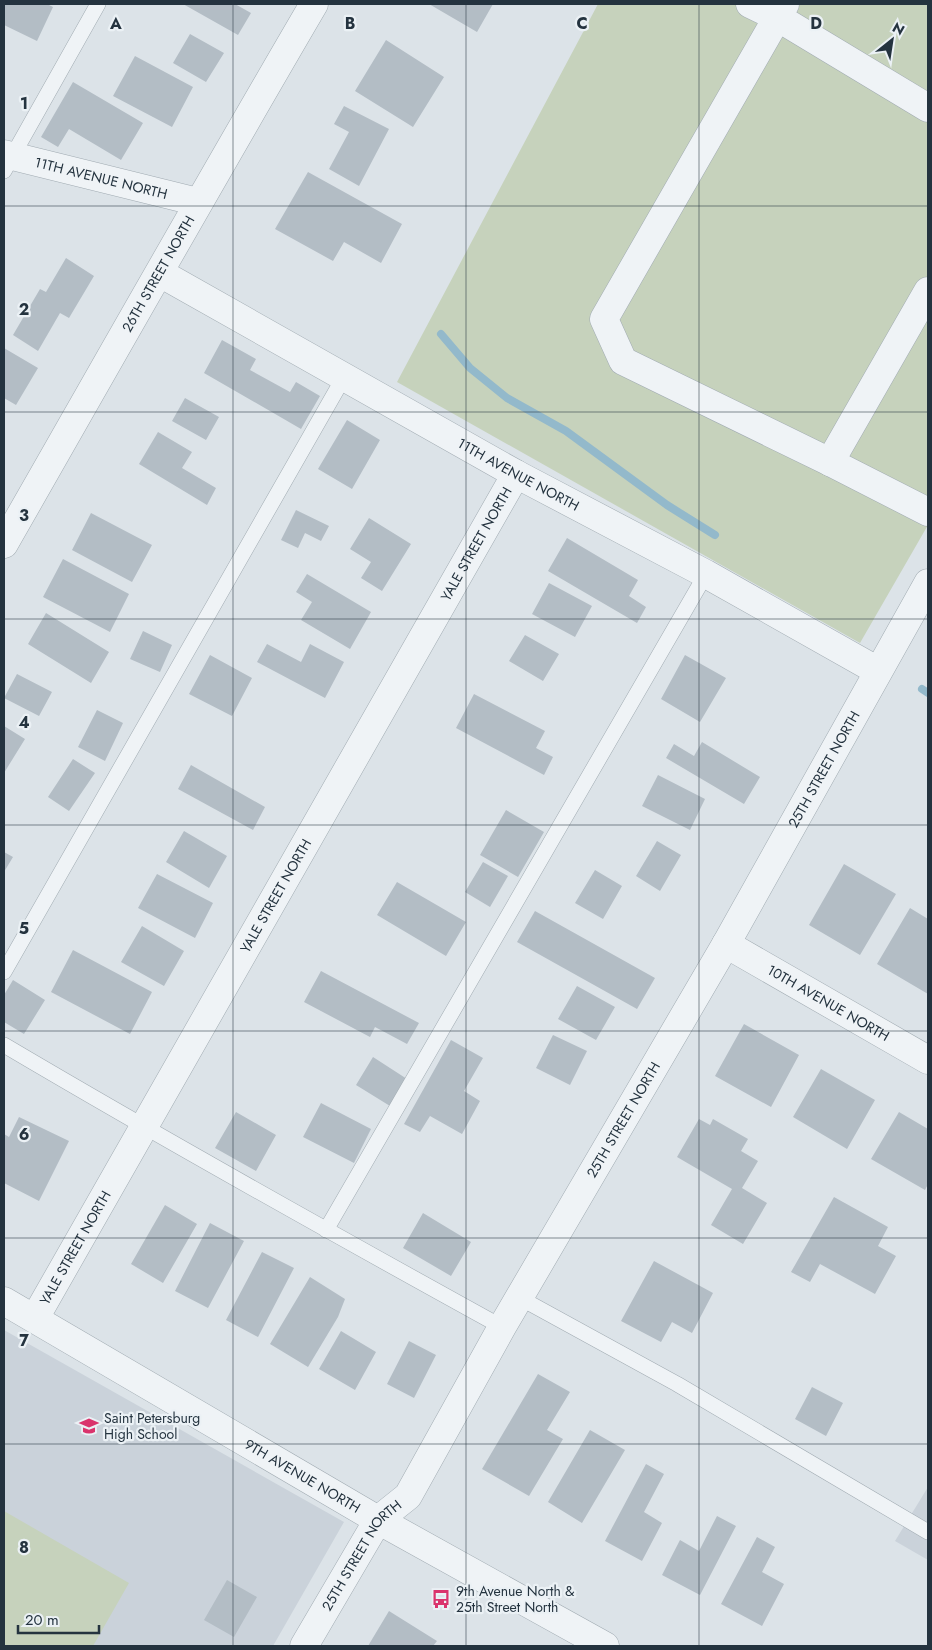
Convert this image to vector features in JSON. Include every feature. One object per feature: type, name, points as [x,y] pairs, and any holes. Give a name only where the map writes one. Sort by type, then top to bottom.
[{"type":"street","name":"26TH STREET NORTH","points":[[4,544],[160,273],[198,202],[314,4]]},
{"type":"street","points":[[750,4],[781,11],[928,108]]},
{"type":"street","points":[[781,11],[604,319],[623,361],[928,512]]},
{"type":"street","name":"11TH AVENUE NORTH","points":[[7,161],[198,202]]},
{"type":"street","name":"11TH AVENUE NORTH","points":[[160,273],[516,474],[706,574],[878,672]]},
{"type":"street","points":[[830,462],[928,291]]},
{"type":"street","name":"YALE STREET NORTH","points":[[34,1318],[516,474]]},
{"type":"street","name":"25TH STREET NORTH","points":[[304,1646],[378,1520],[408,1496],[502,1327],[726,944],[928,583]]},
{"type":"street","name":"10TH AVENUE NORTH","points":[[726,944],[928,1060]]},
{"type":"street","name":"9TH AVENUE NORTH","points":[[4,1301],[378,1520],[605,1646]]},
{"type":"lane","points":[[7,161],[98,4]]},
{"type":"lane","points":[[4,972],[344,377]]},
{"type":"lane","points":[[326,1230],[706,574]]},
{"type":"lane","points":[[4,1044],[144,1127],[502,1327]]},
{"type":"lane","points":[[520,1298],[677,1384],[928,1532]]},
{"type":"shaded area","name":"Saint Petersburg High School","points":[[4,1330],[344,1522],[273,1646],[4,1646]]},
{"type":"shaded area","points":[[928,1487],[928,1560],[895,1541]]},
{"type":"green space","points":[[598,4],[928,4],[928,525],[860,643],[397,382]]},
{"type":"green space","points":[[4,1511],[129,1583],[93,1646],[4,1646]]},
{"type":"building","points":[[5,4],[47,4],[53,7],[37,41],[4,25]]},
{"type":"building","points":[[183,4],[235,4],[251,13],[238,35]]},
{"type":"building","points":[[429,4],[493,4],[477,32]]},
{"type":"building","points":[[190,34],[224,53],[206,82],[173,63]]},
{"type":"building","points":[[386,40],[444,77],[413,127],[355,91]]},
{"type":"building","points":[[135,56],[193,87],[172,127],[113,96]]},
{"type":"building","points":[[73,82],[143,123],[121,160],[69,129],[58,147],[41,137]]},
{"type":"building","points":[[344,106],[389,129],[359,186],[329,169],[349,132],[334,124]]},
{"type":"building","points":[[308,172],[402,224],[381,263],[344,242],[333,261],[275,229]]},
{"type":"building","points":[[66,258],[94,276],[69,318],[60,313],[38,351],[13,335],[40,289],[46,292]]},
{"type":"building","points":[[222,340],[256,359],[250,370],[290,392],[296,382],[320,396],[301,429],[204,373]]},
{"type":"building","points":[[4,348],[38,368],[16,405],[4,398]]},
{"type":"building","points":[[185,398],[219,417],[206,440],[172,421]]},
{"type":"building","points":[[347,420],[380,440],[352,489],[318,469]]},
{"type":"building","points":[[158,432],[192,452],[182,468],[216,488],[207,505],[139,464]]},
{"type":"building","points":[[296,510],[329,526],[321,541],[305,533],[298,548],[281,540]]},
{"type":"building","points":[[91,513],[152,545],[132,582],[72,550]]},
{"type":"building","points":[[369,518],[411,544],[382,591],[361,578],[371,562],[350,549]]},
{"type":"building","points":[[567,538],[638,580],[629,596],[646,607],[637,623],[548,571]]},
{"type":"building","points":[[63,559],[129,594],[110,632],[43,597]]},
{"type":"building","points":[[307,574],[371,612],[350,649],[301,620],[312,602],[296,592]]},
{"type":"building","points":[[549,583],[592,606],[575,637],[532,614]]},
{"type":"building","points":[[46,613],[109,652],[91,683],[28,644]]},
{"type":"building","points":[[143,631],[172,645],[160,672],[130,659]]},
{"type":"building","points":[[525,635],[559,654],[543,681],[509,661]]},
{"type":"building","points":[[267,644],[301,662],[310,644],[344,662],[325,698],[257,662]]},
{"type":"building","points":[[210,655],[252,678],[232,716],[189,694]]},
{"type":"building","points":[[685,655],[726,678],[700,722],[661,699]]},
{"type":"building","points":[[17,674],[52,692],[39,716],[4,698]]},
{"type":"building","points":[[474,694],[545,731],[536,748],[553,757],[544,775],[456,728]]},
{"type":"building","points":[[97,710],[123,723],[105,761],[78,747]]},
{"type":"building","points":[[4,726],[25,739],[4,773]]},
{"type":"building","points":[[702,742],[760,777],[744,804],[666,758],[674,744],[694,756]]},
{"type":"building","points":[[73,759],[95,773],[69,811],[48,797]]},
{"type":"building","points":[[191,765],[265,807],[253,830],[178,789]]},
{"type":"building","points":[[658,775],[705,799],[690,830],[642,806]]},
{"type":"building","points":[[506,810],[544,832],[518,877],[480,855]]},
{"type":"building","points":[[184,831],[227,856],[209,888],[166,862]]},
{"type":"building","points":[[657,841],[681,855],[660,891],[636,876]]},
{"type":"building","points":[[4,852],[13,857],[4,872]]},
{"type":"building","points":[[483,862],[508,876],[490,907],[465,892]]},
{"type":"building","points":[[844,864],[896,894],[860,955],[809,925]]},
{"type":"building","points":[[595,870],[622,886],[603,919],[575,903]]},
{"type":"building","points":[[157,874],[213,903],[195,938],[138,908]]},
{"type":"building","points":[[397,882],[466,922],[446,956],[377,915]]},
{"type":"building","points":[[910,908],[928,919],[928,994],[877,964]]},
{"type":"building","points":[[535,911],[655,978],[637,1009],[517,942]]},
{"type":"building","points":[[142,926],[184,951],[164,986],[121,962]]},
{"type":"building","points":[[73,950],[152,992],[130,1034],[51,992]]},
{"type":"building","points":[[321,971],[419,1023],[407,1044],[375,1027],[370,1037],[304,1002]]},
{"type":"building","points":[[13,980],[45,1000],[24,1034],[4,1022],[4,995]]},
{"type":"building","points":[[577,986],[615,1007],[596,1040],[558,1019]]},
{"type":"building","points":[[744,1024],[799,1055],[771,1107],[715,1076]]},
{"type":"building","points":[[553,1035],[587,1051],[570,1085],[536,1068]]},
{"type":"building","points":[[451,1040],[483,1058],[464,1091],[480,1101],[462,1134],[430,1116],[420,1132],[404,1124]]},
{"type":"building","points":[[373,1057],[407,1079],[390,1106],[356,1085]]},
{"type":"building","points":[[821,1069],[875,1100],[847,1149],[793,1117]]},
{"type":"building","points":[[321,1103],[371,1129],[354,1163],[303,1137]]},
{"type":"building","points":[[236,1112],[276,1135],[256,1171],[215,1148]]},
{"type":"building","points":[[899,1112],[928,1129],[928,1184],[925,1190],[871,1159]]},
{"type":"building","points":[[19,1117],[69,1141],[39,1201],[4,1183],[4,1134],[9,1137]]},
{"type":"building","points":[[699,1119],[710,1125],[713,1119],[748,1139],[741,1151],[758,1161],[742,1188],[767,1203],[743,1244],[711,1225],[732,1189],[677,1157]]},
{"type":"building","points":[[834,1197],[888,1227],[878,1246],[896,1256],[875,1294],[820,1264],[810,1282],[791,1272]]},
{"type":"building","points":[[165,1205],[197,1224],[163,1283],[131,1264]]},
{"type":"building","points":[[423,1213],[471,1242],[451,1276],[403,1248]]},
{"type":"building","points":[[210,1223],[244,1241],[208,1308],[175,1291]]},
{"type":"building","points":[[262,1252],[294,1268],[258,1337],[226,1320]]},
{"type":"building","points":[[654,1261],[713,1293],[692,1333],[672,1322],[661,1342],[621,1321]]},
{"type":"building","points":[[310,1277],[345,1299],[338,1317],[308,1367],[270,1344]]},
{"type":"building","points":[[341,1331],[376,1352],[355,1390],[319,1369]]},
{"type":"building","points":[[409,1341],[436,1355],[414,1398],[387,1384]]},
{"type":"building","points":[[538,1374],[570,1392],[547,1430],[563,1439],[529,1496],[482,1469]]},
{"type":"building","points":[[812,1387],[843,1403],[826,1436],[795,1419]]},
{"type":"building","points":[[590,1430],[625,1450],[582,1523],[548,1502]]},
{"type":"building","points":[[646,1464],[664,1474],[644,1512],[662,1523],[642,1561],[605,1541]]},
{"type":"building","points":[[717,1516],[736,1526],[700,1595],[662,1575],[680,1540],[699,1551]]},
{"type":"building","points":[[757,1537],[775,1547],[762,1572],[784,1584],[762,1626],[721,1604]]},
{"type":"building","points":[[227,1580],[257,1597],[234,1637],[204,1620]]},
{"type":"building","points":[[389,1611],[437,1641],[433,1646],[368,1646]]},
{"type":"waterway","points":[[441,334],[470,368],[507,398],[566,431],[667,505],[715,535]]},
{"type":"waterway","points":[[922,689],[928,693]]},
{"type":"place","name":"Saint Petersburg High School","points":[[89,1426]]},
{"type":"place","name":"9th Avenue North & 25th Street North","points":[[441,1599]]}]
